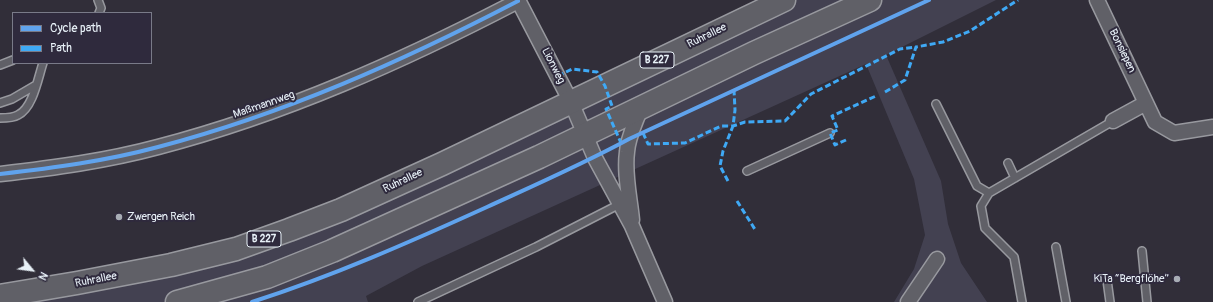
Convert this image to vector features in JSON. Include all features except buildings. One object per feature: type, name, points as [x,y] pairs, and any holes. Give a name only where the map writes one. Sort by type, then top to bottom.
[{"type":"main road","name":"Ruhrallee","points":[[0,296],[43,290],[163,266],[236,248],[341,210],[784,0]]},
{"type":"main road","points":[[177,302],[267,277],[332,251],[584,135],[870,0]]},
{"type":"street","name":"Bonsiepen","points":[[1097,0],[1155,122],[1174,133],[1213,127]]},
{"type":"street","name":"Lionweg","points":[[518,1],[571,102],[584,135]]},
{"type":"street","name":"Maßmannweg","points":[[0,174],[70,166],[114,157],[158,147],[234,124],[314,97],[468,27],[518,1]]},
{"type":"street","points":[[1114,121],[1146,102]]},
{"type":"street","points":[[632,226],[627,180],[626,152],[629,139],[641,107]]},
{"type":"street","points":[[584,135],[632,226],[665,302]]},
{"type":"street","points":[[908,302],[938,259]]},
{"type":"lane","points":[[98,0],[101,8],[99,12]]},
{"type":"lane","points":[[0,65],[12,60]]},
{"type":"lane","points":[[0,118],[17,116],[25,111],[31,102],[43,64]]},
{"type":"lane","points":[[0,103],[12,99],[36,85]]},
{"type":"lane","points":[[936,104],[977,186],[989,193]]},
{"type":"lane","points":[[1022,302],[1014,257],[986,228],[982,206],[989,193],[1114,121]]},
{"type":"lane","points":[[747,172],[830,133]]},
{"type":"lane","points":[[1008,163],[1015,178]]},
{"type":"lane","points":[[418,302],[536,247],[620,204]]},
{"type":"lane","points":[[1056,247],[1066,302]]},
{"type":"lane","points":[[1142,251],[1147,302]]},
{"type":"lane","points":[[1107,280],[1110,302]]},
{"type":"shaded area","points":[[788,0],[996,0],[886,55],[941,181],[948,224],[961,263],[987,302],[894,302],[914,269],[925,235],[914,179],[866,64],[422,266],[366,296],[368,302],[0,302],[235,250]]},
{"type":"marked path","points":[[885,92],[905,80],[916,47],[943,42],[970,31],[1018,0]]},
{"type":"marked path","points":[[643,133],[648,144],[685,143],[721,126],[733,126],[745,122],[785,121],[811,94],[900,49],[916,47]]},
{"type":"marked path","points":[[558,76],[572,69],[597,72],[605,86],[612,106],[606,109],[621,143]]},
{"type":"marked path","points":[[728,181],[720,166],[723,151],[733,126],[735,110],[734,90]]},
{"type":"marked path","points":[[846,140],[835,145],[830,133],[838,130],[832,116],[876,96]]},
{"type":"marked path","points":[[737,201],[756,231]]},
{"type":"cycle path","points":[[252,302],[342,270],[400,246],[577,166],[629,139],[929,0]]},
{"type":"cycle path","points":[[0,174],[60,167],[119,156],[205,134],[251,119],[387,65],[518,1]]},
{"type":"place","name":"Zwergen Reich","points":[[119,217]]},
{"type":"place","name":"KiTa “Bergflöhe”","points":[[1177,279]]}]
